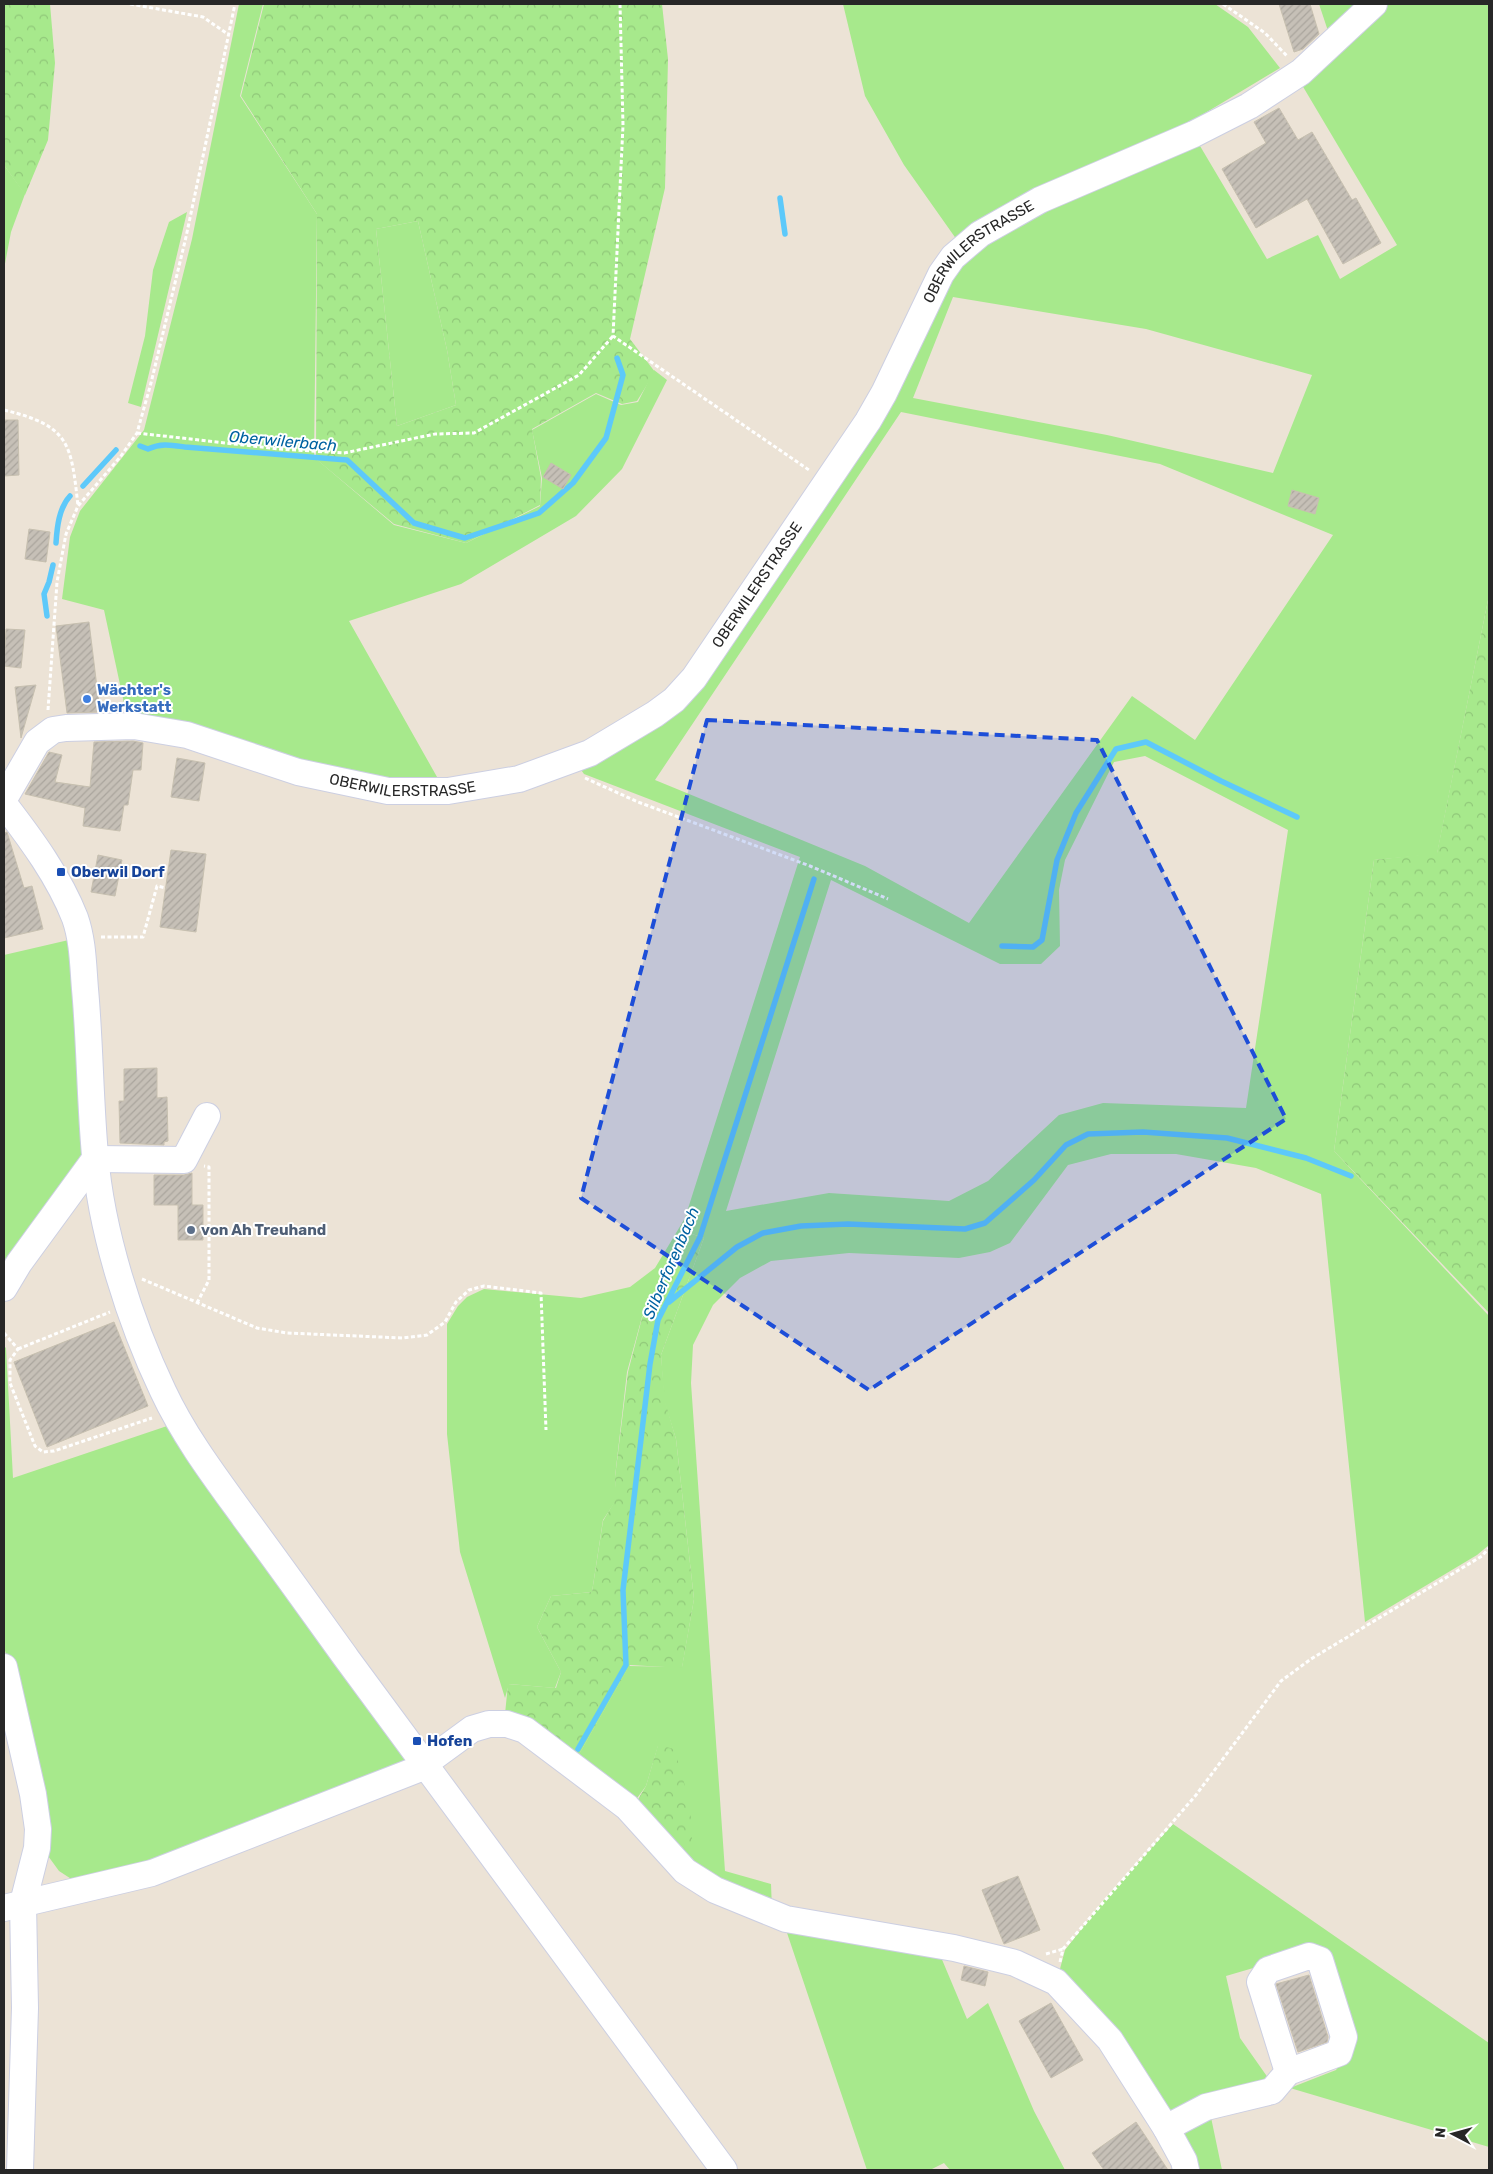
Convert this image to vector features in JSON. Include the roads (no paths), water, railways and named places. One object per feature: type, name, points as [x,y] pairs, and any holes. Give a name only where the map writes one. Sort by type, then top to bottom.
[{"type":"street","name":"OBERWILERSTRASSE","points":[[4,799],[37,742],[59,728],[134,726],[164,730],[187,735],[298,772],[388,791],[440,791],[519,779],[590,753],[633,729],[674,700],[694,678],[720,641],[868,422],[884,393],[941,274],[953,257],[973,240],[1040,200],[1194,134],[1249,106],[1301,72],[1374,4]]},
{"type":"street","points":[[4,804],[54,876],[69,905],[80,938],[88,1016],[95,1159],[102,1202],[116,1267],[128,1304],[148,1358],[173,1410],[207,1466],[724,2170]]},
{"type":"street","points":[[95,1159],[184,1160],[207,1116]]},
{"type":"street","points":[[4,1288],[19,1263],[95,1159]]},
{"type":"street","points":[[4,1667],[33,1794],[38,1829],[38,1848],[13,1906],[25,2008],[20,2170]]},
{"type":"street","points":[[13,1906],[152,1873],[416,1770],[472,1729],[489,1724],[507,1724],[524,1730],[628,1807],[685,1871],[715,1890],[786,1919],[954,1948],[1014,1963],[1056,1982],[1110,2040],[1166,2128],[1184,2161],[1186,2170]]},
{"type":"street","points":[[1166,2128],[1206,2107],[1272,2091],[1288,2072]]},
{"type":"waterway","points":[[780,198],[785,234]]},
{"type":"waterway","name":"Oberwilerbach","points":[[140,446],[148,449],[162,445],[171,445],[347,460],[414,523],[465,538],[539,513],[573,483],[606,438],[623,375],[617,358]]},
{"type":"waterway","name":"Oberwilerbach","points":[[83,486],[116,450]]},
{"type":"waterway","name":"Oberwilerbach","points":[[56,543],[61,512],[70,496]]},
{"type":"waterway","name":"Oberwilerbach","points":[[47,616],[44,594],[53,565]]},
{"type":"waterway","points":[[1002,946],[1033,947],[1042,940],[1057,860],[1076,813],[1116,749],[1146,742],[1221,781],[1297,817]]},
{"type":"waterway","name":"Silberforenbach","points":[[578,1749],[626,1665],[623,1590],[650,1364],[658,1320],[700,1237],[814,879]]},
{"type":"waterway","points":[[669,1302],[737,1247],[763,1233],[801,1226],[848,1224],[965,1229],[985,1223],[1034,1180],[1066,1145],[1088,1134],[1143,1132],[1227,1138],[1306,1158],[1351,1176]]},
{"type":"place","name":"Wächter's Werkstatt","points":[[87,699]]},
{"type":"place","name":"Oberwil Dorf","points":[[61,872]]},
{"type":"place","name":"von Ah Treuhand","points":[[191,1230]]},
{"type":"place","name":"Hofen","points":[[417,1741]]}]
